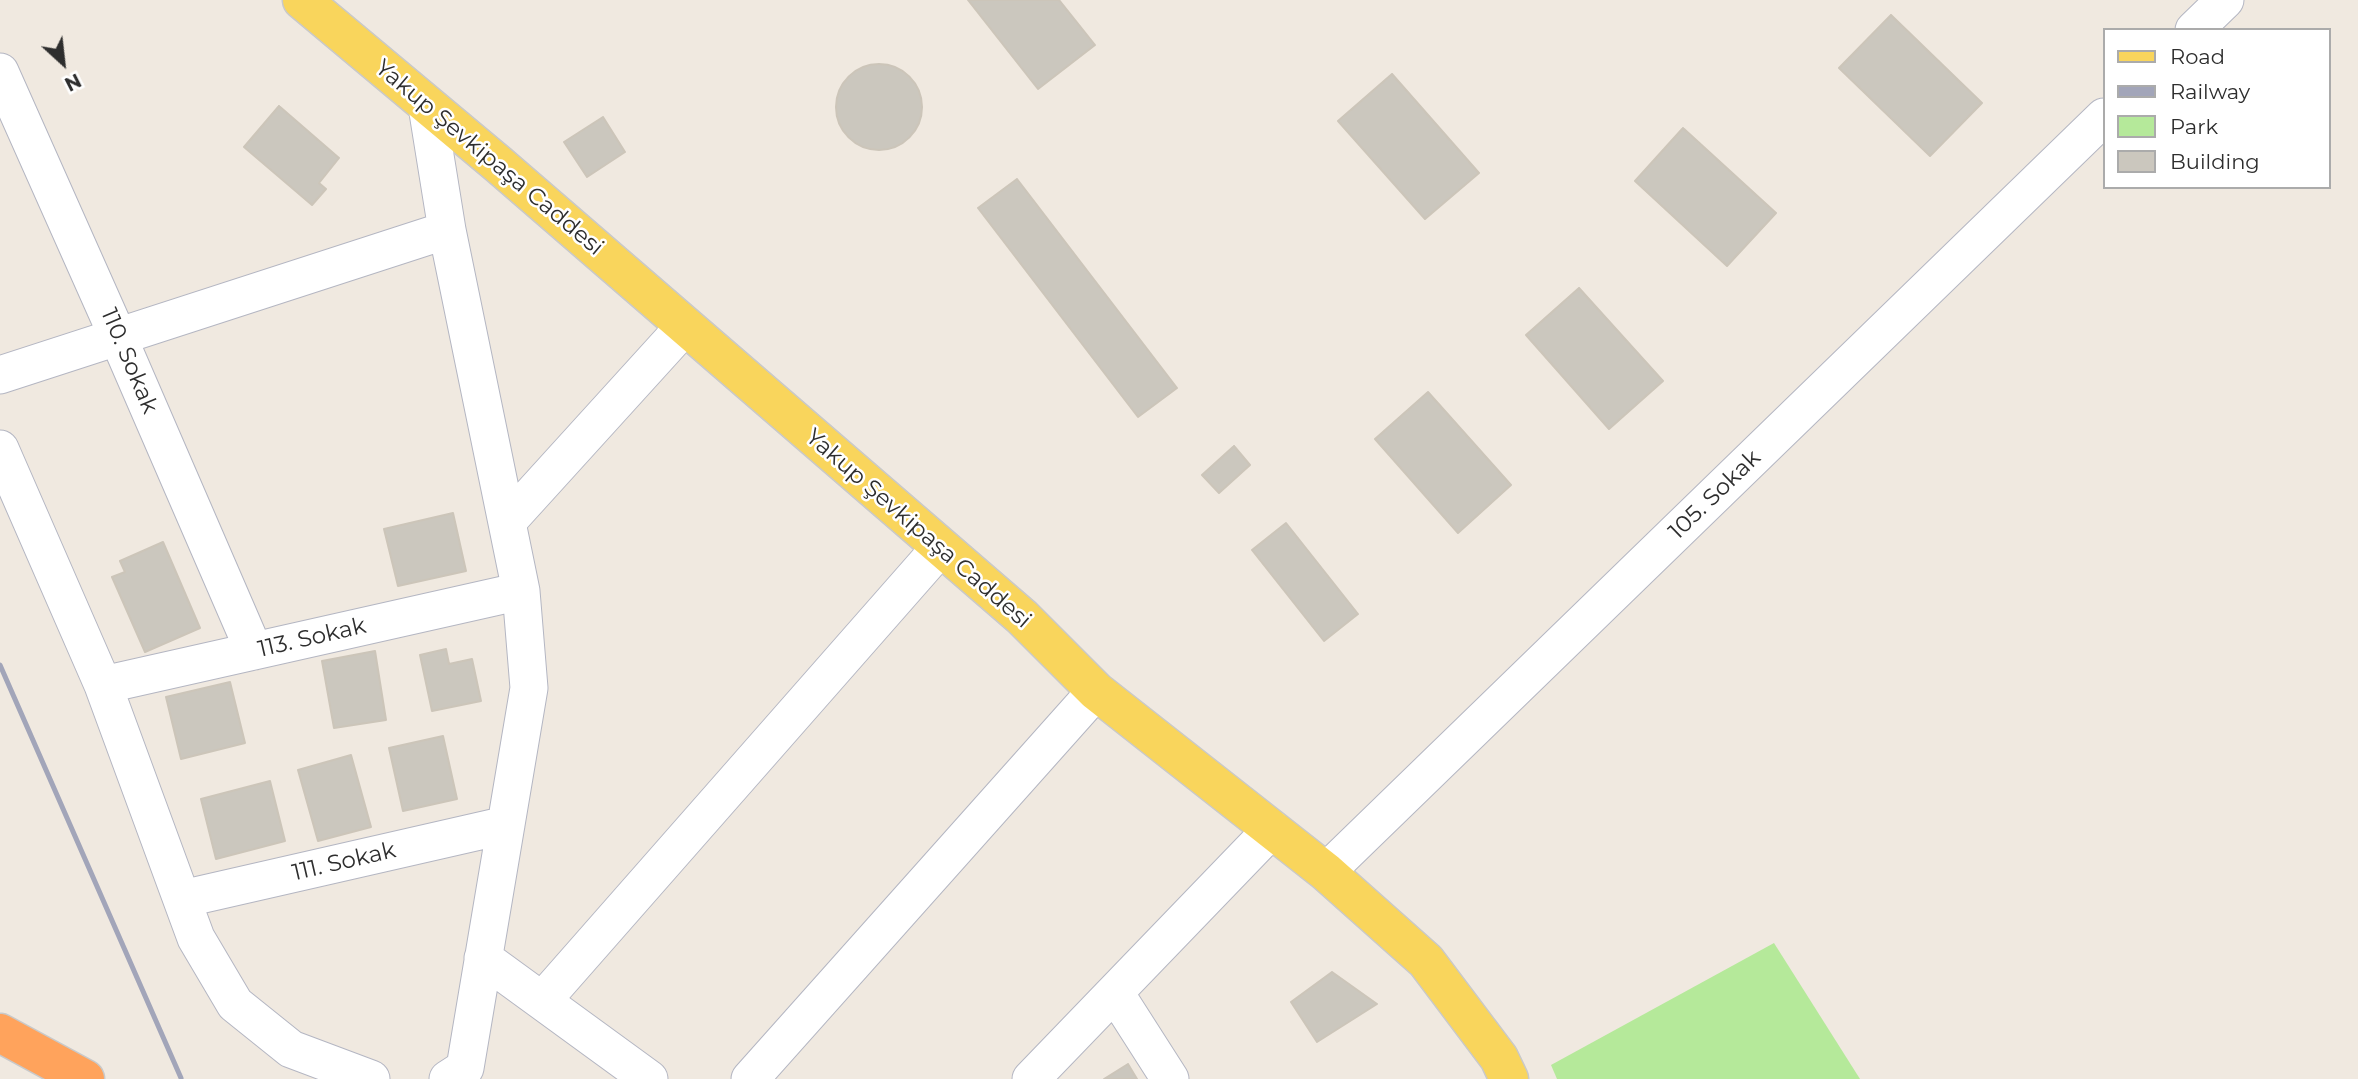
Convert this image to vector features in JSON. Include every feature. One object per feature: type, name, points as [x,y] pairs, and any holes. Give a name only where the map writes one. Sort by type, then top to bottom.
[{"type":"highway","points":[[0,1033],[85,1079]]},
{"type":"main road","name":"Yakup Şevkipaşa Caddesi","points":[[302,0],[498,164],[1022,617],[1096,691],[1325,872],[1426,961],[1499,1058],[1509,1079]]},
{"type":"street","points":[[2196,28],[2225,0]]},
{"type":"street","name":"110. Sokak","points":[[0,72],[254,651]]},
{"type":"street","points":[[427,106],[447,230],[521,591],[529,688],[465,1068],[448,1079]]},
{"type":"street","name":"105. Sokak","points":[[1325,872],[2102,119]]},
{"type":"street","points":[[0,375],[447,230]]},
{"type":"street","points":[[507,522],[685,326]]},
{"type":"street","points":[[0,449],[103,685],[196,938],[235,1004],[291,1049],[371,1079]]},
{"type":"street","points":[[542,1001],[940,548]]},
{"type":"street","name":"113. Sokak","points":[[103,685],[521,591]]},
{"type":"street","points":[[750,1079],[1096,691]]},
{"type":"street","name":"111. Sokak","points":[[182,899],[506,825]]},
{"type":"street","points":[[1031,1079],[1272,829]]},
{"type":"street","points":[[483,958],[649,1079]]},
{"type":"street","points":[[1115,993],[1170,1079]]},
{"type":"green space","points":[[1774,943],[1860,1079],[1557,1079],[1551,1065]]},
{"type":"building","points":[[968,0],[1059,0],[1095,45],[1038,89]]},
{"type":"building","points":[[1891,15],[1982,103],[1930,156],[1839,68]]},
{"type":"building","points":[[879,64],[896,67],[910,76],[919,90],[922,107],[919,124],[910,138],[896,147],[879,150],[862,147],[848,138],[839,124],[836,107],[839,90],[848,76],[862,67]]},
{"type":"building","points":[[1392,74],[1479,173],[1425,219],[1338,121]]},
{"type":"building","points":[[279,106],[339,158],[319,183],[326,189],[312,205],[244,147]]},
{"type":"building","points":[[603,117],[625,152],[587,177],[564,142]]},
{"type":"building","points":[[1683,128],[1776,213],[1727,266],[1635,181]]},
{"type":"building","points":[[1017,179],[1177,388],[1138,417],[978,208]]},
{"type":"building","points":[[1579,288],[1663,381],[1609,429],[1526,335]]},
{"type":"building","points":[[1428,392],[1511,485],[1458,533],[1375,439]]},
{"type":"building","points":[[1234,446],[1250,465],[1219,493],[1202,475]]},
{"type":"building","points":[[453,513],[466,571],[398,586],[384,529]]},
{"type":"building","points":[[1286,523],[1358,614],[1324,641],[1252,550]]},
{"type":"building","points":[[163,542],[200,628],[145,652],[112,577],[125,572],[120,561]]},
{"type":"building","points":[[446,649],[449,664],[472,659],[481,701],[432,711],[420,655]]},
{"type":"building","points":[[375,651],[386,720],[334,728],[322,661]]},
{"type":"building","points":[[230,682],[245,743],[181,759],[166,697]]},
{"type":"building","points":[[443,736],[457,799],[403,811],[389,748]]},
{"type":"building","points":[[351,755],[371,827],[318,841],[298,770]]},
{"type":"building","points":[[270,781],[285,841],[216,859],[201,799]]},
{"type":"building","points":[[1332,972],[1377,1004],[1317,1042],[1291,1002]]},
{"type":"building","points":[[1128,1064],[1137,1079],[1104,1079]]},
{"type":"railway","points":[[0,665],[181,1078]]}]
